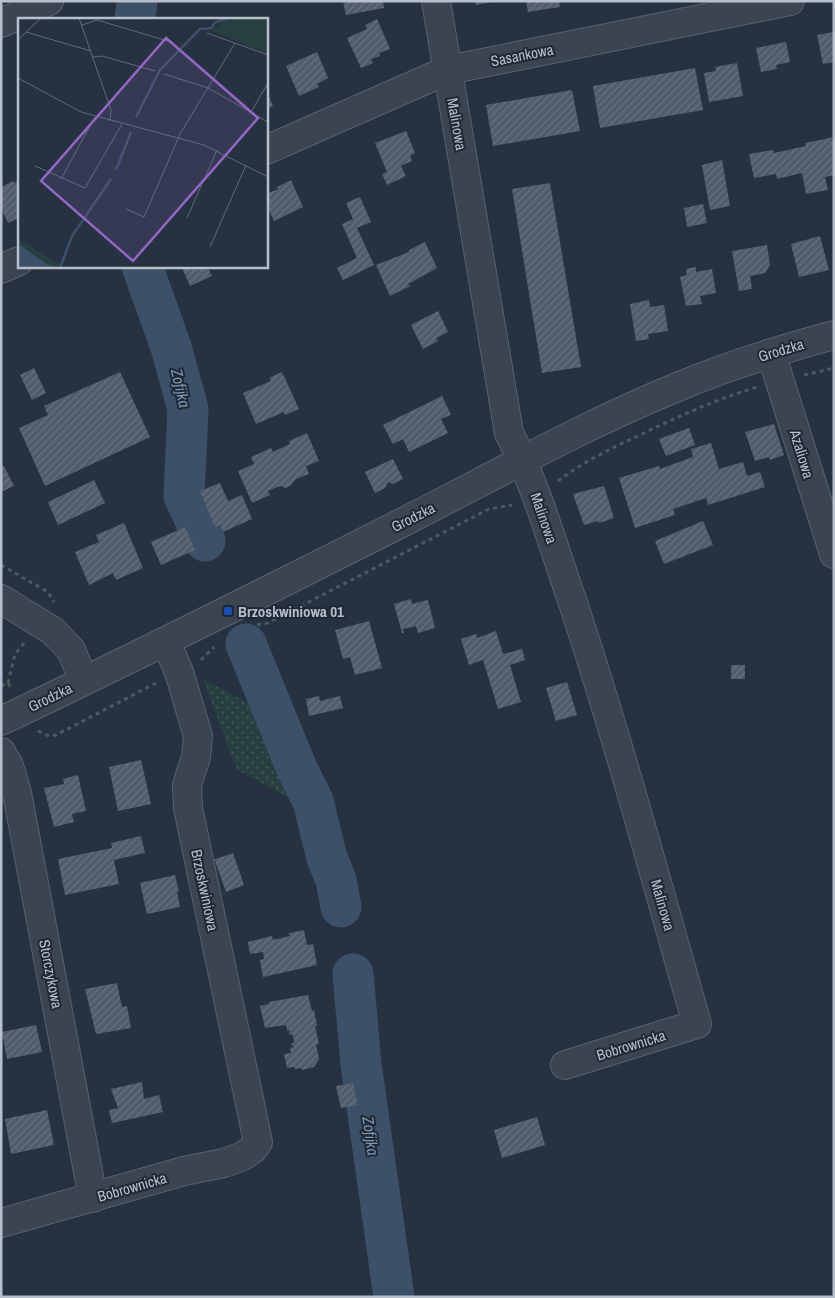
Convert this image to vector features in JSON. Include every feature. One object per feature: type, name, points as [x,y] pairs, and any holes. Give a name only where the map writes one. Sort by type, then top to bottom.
[{"type":"street","points":[[1,23],[49,1]]},
{"type":"street","name":"Malinowa","points":[[436,1],[509,433],[536,494],[588,650],[697,1024]]},
{"type":"street","name":"Sasankowa","points":[[268,149],[448,70],[782,2]]},
{"type":"street","points":[[1,269],[18,261]]},
{"type":"street","name":"Grodzka","points":[[13,716],[166,642],[613,416],[680,386],[771,353],[834,335]]},
{"type":"street","name":"Azaliowa","points":[[771,353],[834,554]]},
{"type":"street","points":[[1,599],[53,631],[71,650],[84,681]]},
{"type":"street","name":"Brzoskwiniowa","points":[[166,642],[179,672],[198,736],[196,757],[188,784],[188,808],[258,1142]]},
{"type":"street","name":"Storczykowa","points":[[1,752],[17,793],[93,1198]]},
{"type":"street","name":"Bobrownicka","points":[[565,1065],[697,1024]]},
{"type":"street","name":"Bobrownicka","points":[[1,1223],[184,1171],[224,1163],[243,1156],[253,1149],[258,1142]]},
{"type":"path","points":[[254,626],[268,623],[489,509],[513,504],[536,494],[552,486],[576,467],[643,433],[730,396],[779,380],[834,368]]},
{"type":"path","points":[[1,686],[8,684],[13,716],[42,734],[56,735],[200,661],[219,642]]},
{"type":"green space","points":[[203,679],[250,704],[290,798],[237,770]]},
{"type":"building","points":[[343,1],[383,1],[384,8],[346,15]]},
{"type":"building","points":[[475,1],[491,1],[491,2],[476,5]]},
{"type":"building","points":[[526,1],[559,1],[560,7],[528,12]]},
{"type":"building","points":[[377,19],[390,49],[379,53],[380,56],[371,59],[373,63],[361,68],[347,38],[367,29],[365,25]]},
{"type":"building","points":[[834,32],[834,62],[823,64],[817,35]]},
{"type":"building","points":[[786,42],[790,62],[776,65],[777,69],[761,72],[756,48]]},
{"type":"building","points":[[317,52],[328,78],[317,84],[319,87],[299,96],[286,66]]},
{"type":"building","points":[[737,63],[743,96],[709,102],[704,73],[716,71],[715,67]]},
{"type":"building","points":[[695,68],[703,110],[600,128],[593,86]]},
{"type":"building","points":[[572,90],[580,131],[493,146],[486,105]]},
{"type":"building","points":[[268,95],[273,106],[268,108]]},
{"type":"building","points":[[406,131],[415,153],[410,156],[412,161],[401,166],[406,176],[387,185],[382,174],[387,172],[375,143]]},
{"type":"building","points":[[834,137],[834,175],[825,177],[828,190],[806,194],[802,173],[777,179],[776,174],[754,178],[749,154],[773,150],[774,153],[806,146],[805,143]]},
{"type":"building","points":[[722,160],[730,206],[710,210],[702,165]]},
{"type":"building","points":[[291,180],[303,207],[274,221],[268,208],[268,193],[278,189],[277,187]]},
{"type":"building","points":[[13,181],[14,183],[18,181],[18,218],[8,223],[1,208],[1,187]]},
{"type":"building","points":[[550,183],[581,367],[542,373],[512,189]]},
{"type":"building","points":[[360,197],[371,222],[357,228],[374,265],[343,280],[337,268],[357,258],[342,224],[353,219],[346,203]]},
{"type":"building","points":[[703,204],[707,223],[687,227],[684,208]]},
{"type":"building","points":[[820,236],[829,270],[799,277],[791,244]]},
{"type":"building","points":[[425,242],[437,268],[408,284],[410,286],[390,296],[376,265],[409,252],[409,250]]},
{"type":"building","points":[[767,245],[770,265],[765,273],[750,276],[752,289],[739,291],[732,251]]},
{"type":"building","points":[[696,267],[696,272],[712,269],[716,293],[700,296],[702,304],[686,306],[680,277],[687,275],[686,269]]},
{"type":"building","points":[[182,268],[208,268],[212,276],[190,286]]},
{"type":"building","points":[[649,300],[650,307],[664,305],[668,331],[648,334],[649,339],[636,341],[630,304]]},
{"type":"building","points":[[438,311],[448,332],[436,338],[438,341],[423,349],[411,325]]},
{"type":"building","points":[[34,368],[46,393],[32,400],[20,375]]},
{"type":"building","points":[[120,372],[150,437],[45,486],[19,428],[48,415],[44,406]]},
{"type":"building","points":[[282,372],[299,409],[285,415],[284,412],[256,424],[243,393],[271,381],[269,378]]},
{"type":"building","points":[[442,396],[451,415],[441,419],[448,433],[409,452],[403,439],[393,444],[383,425]]},
{"type":"building","points":[[774,424],[784,455],[770,460],[769,457],[755,461],[745,432]]},
{"type":"building","points":[[689,428],[695,445],[666,456],[659,439]]},
{"type":"building","points":[[307,433],[319,461],[306,466],[309,474],[296,479],[286,488],[280,486],[268,491],[270,495],[252,503],[238,471],[254,464],[251,457],[271,448],[273,452],[290,444],[289,441]]},
{"type":"building","points":[[711,443],[719,469],[743,462],[747,476],[760,472],[765,487],[708,505],[706,498],[673,509],[675,515],[635,528],[619,478],[659,466],[660,469],[693,457],[691,449]]},
{"type":"building","points":[[393,459],[403,479],[393,484],[388,482],[385,488],[375,493],[365,472]]},
{"type":"building","points":[[4,466],[14,486],[1,492],[1,467]]},
{"type":"building","points":[[94,480],[105,503],[58,525],[48,502]]},
{"type":"building","points":[[220,483],[228,501],[242,495],[252,519],[223,532],[220,525],[215,527],[200,491]]},
{"type":"building","points":[[604,486],[614,518],[584,525],[573,494]]},
{"type":"building","points":[[703,521],[713,545],[664,564],[655,541]]},
{"type":"building","points":[[124,523],[143,568],[116,580],[113,573],[89,585],[75,552],[99,542],[96,535]]},
{"type":"building","points":[[185,527],[195,550],[161,565],[151,542]]},
{"type":"building","points":[[411,599],[412,604],[428,600],[435,628],[418,633],[416,626],[403,629],[404,633],[402,633],[394,604]]},
{"type":"building","points":[[369,621],[382,668],[355,675],[350,657],[343,659],[335,630]]},
{"type":"building","points":[[496,631],[503,654],[522,649],[525,660],[510,665],[521,702],[498,709],[483,660],[469,665],[461,639],[476,634],[477,638]]},
{"type":"building","points":[[731,665],[745,665],[745,679],[731,679]]},
{"type":"building","points":[[567,682],[577,715],[556,721],[546,688]]},
{"type":"building","points":[[319,696],[320,701],[340,696],[343,708],[309,716],[306,699]]},
{"type":"building","points":[[141,760],[151,804],[118,811],[109,767]]},
{"type":"building","points":[[78,775],[86,811],[72,814],[74,822],[54,827],[44,788],[64,784],[63,779]]},
{"type":"building","points":[[141,836],[145,853],[114,860],[119,884],[65,895],[58,859],[112,848],[111,843]]},
{"type":"building","points":[[233,853],[244,885],[226,892],[215,861],[210,861]]},
{"type":"building","points":[[175,875],[180,907],[147,914],[140,883]]},
{"type":"building","points":[[304,930],[307,945],[313,944],[317,965],[263,977],[260,960],[264,959],[263,952],[250,954],[248,942],[272,936],[273,940],[290,936],[289,933]]},
{"type":"building","points":[[117,983],[122,1007],[127,1006],[131,1028],[96,1034],[85,989]]},
{"type":"building","points":[[308,995],[312,1011],[314,1010],[317,1026],[315,1026],[319,1044],[316,1045],[319,1059],[314,1067],[302,1070],[301,1068],[295,1069],[294,1067],[287,1068],[284,1054],[291,1053],[290,1048],[294,1047],[291,1044],[294,1042],[293,1035],[289,1034],[290,1030],[287,1031],[286,1025],[265,1028],[260,1006],[269,1004],[269,1002]]},
{"type":"building","points":[[36,1025],[42,1052],[7,1059],[2,1032]]},
{"type":"building","points":[[142,1082],[144,1099],[159,1095],[163,1112],[112,1123],[109,1110],[118,1108],[111,1089]]},
{"type":"building","points":[[353,1083],[358,1105],[341,1108],[336,1086]]},
{"type":"building","points":[[47,1110],[54,1145],[11,1154],[5,1119]]},
{"type":"building","points":[[537,1117],[545,1145],[502,1158],[494,1130]]},
{"type":"waterway","name":"Zofijka","points":[[135,18],[137,1]]},
{"type":"waterway","name":"Zofijka","points":[[143,268],[171,347],[188,409],[184,496],[205,541]]},
{"type":"waterway","name":"Zofijka","points":[[246,644],[297,769],[313,801],[327,858],[336,880],[341,907]]},
{"type":"waterway","name":"Zofijka","points":[[353,974],[361,1064],[394,1297]]},
{"type":"place","name":"Brzoskwiniowa 01","points":[[228,611]]}]
